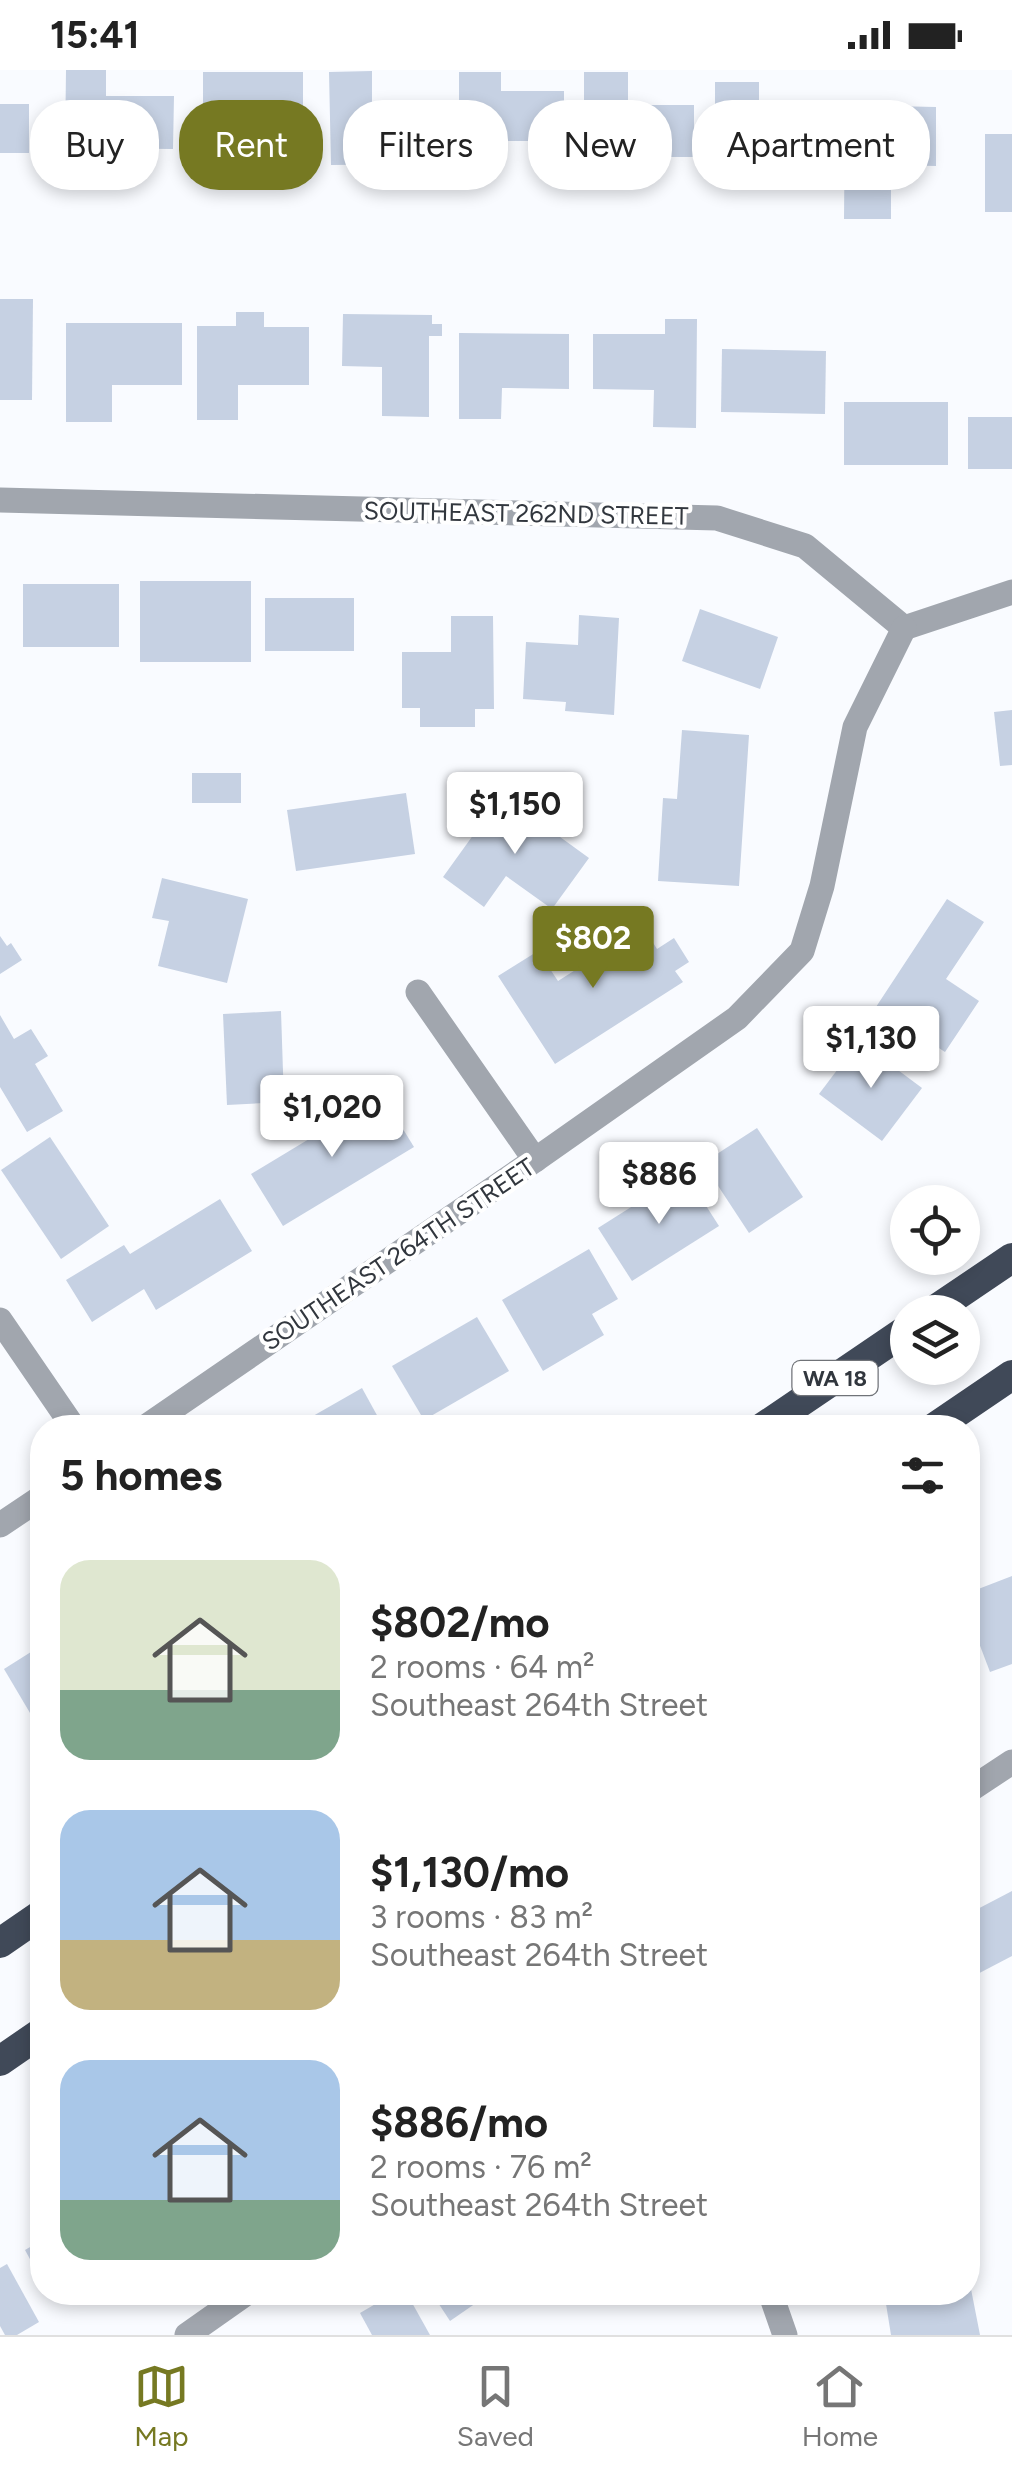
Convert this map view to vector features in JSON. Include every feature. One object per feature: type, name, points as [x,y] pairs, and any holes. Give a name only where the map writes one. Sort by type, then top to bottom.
[{"type":"highway","points":[[957,1295],[1012,1258]]},
{"type":"highway","name":"WA 18","points":[[781,1415],[890,1341]]},
{"type":"highway","points":[[953,1415],[1012,1375]]},
{"type":"highway","points":[[0,1943],[30,1922]]},
{"type":"highway","points":[[0,2061],[30,2040]]},
{"type":"street","name":"SOUTHEAST 262ND STREET","points":[[0,500],[717,518],[805,546],[904,628]]},
{"type":"street","points":[[904,628],[1012,592]]},
{"type":"street","name":"SOUTHEAST 264TH STREET","points":[[163,1415],[737,1018],[802,951],[822,886],[854,727],[904,628]]},
{"type":"street","points":[[418,992],[535,1160]]},
{"type":"street","points":[[0,1320],[65,1415]]},
{"type":"street","points":[[0,1526],[30,1505]]},
{"type":"street","points":[[980,1782],[1012,1762]]},
{"type":"street","points":[[187,2335],[230,2305]]},
{"type":"street","points":[[775,2305],[785,2335]]},
{"type":"building","points":[[66,70],[106,70],[106,96],[174,96],[173,149],[159,149],[159,100],[66,100]]},
{"type":"building","points":[[372,71],[372,100],[343,100],[343,165],[331,165],[329,72]]},
{"type":"building","points":[[203,72],[303,72],[303,100],[203,100]]},
{"type":"building","points":[[459,72],[501,72],[501,91],[564,91],[564,100],[528,100],[528,141],[508,141],[508,100],[459,100]]},
{"type":"building","points":[[584,72],[628,72],[628,100],[584,100]]},
{"type":"building","points":[[715,82],[759,82],[759,100],[715,100]]},
{"type":"building","points":[[0,104],[29,104],[29,153],[0,153]]},
{"type":"building","points":[[672,105],[692,105],[692,157],[672,157]]},
{"type":"building","points":[[930,107],[936,107],[936,166],[930,166]]},
{"type":"building","points":[[985,134],[1012,134],[1012,212],[985,212]]},
{"type":"building","points":[[844,190],[891,190],[891,219],[844,219]]},
{"type":"building","points":[[0,299],[33,299],[32,400],[0,400]]},
{"type":"building","points":[[236,312],[264,312],[264,327],[309,327],[309,385],[238,385],[238,420],[197,420],[197,326],[236,326]]},
{"type":"building","points":[[343,314],[432,315],[432,324],[442,324],[442,336],[429,336],[429,417],[382,416],[382,367],[342,366]]},
{"type":"building","points":[[665,319],[697,319],[696,428],[653,427],[654,390],[593,389],[593,334],[665,334]]},
{"type":"building","points":[[66,323],[182,323],[182,385],[112,385],[112,422],[66,422]]},
{"type":"building","points":[[459,333],[569,334],[569,389],[502,388],[501,419],[459,419]]},
{"type":"building","points":[[722,349],[826,351],[825,414],[721,412]]},
{"type":"building","points":[[844,402],[948,402],[948,465],[844,465]]},
{"type":"building","points":[[968,417],[1012,417],[1012,469],[968,469]]},
{"type":"building","points":[[140,581],[251,581],[251,662],[140,662]]},
{"type":"building","points":[[23,584],[119,584],[119,647],[23,647]]},
{"type":"building","points":[[265,598],[354,598],[354,651],[265,651]]},
{"type":"building","points":[[700,609],[778,637],[760,689],[682,661]]},
{"type":"building","points":[[579,615],[619,618],[614,715],[565,711],[566,702],[523,699],[526,642],[578,645]]},
{"type":"building","points":[[451,616],[493,616],[494,709],[475,709],[475,727],[420,727],[420,708],[402,708],[402,652],[451,652]]},
{"type":"building","points":[[1012,710],[1012,765],[1000,766],[994,712]]},
{"type":"building","points":[[682,730],[749,735],[739,886],[658,881],[663,798],[677,799]]},
{"type":"building","points":[[192,773],[241,773],[241,803],[192,803]]},
{"type":"building","points":[[406,793],[415,854],[296,871],[287,810]]},
{"type":"building","points":[[502,795],[589,858],[552,909],[506,876],[484,907],[443,877]]},
{"type":"building","points":[[162,878],[248,899],[227,983],[158,966],[169,921],[152,918]]},
{"type":"building","points":[[947,899],[984,922],[946,979],[979,1001],[945,1052],[876,1007]]},
{"type":"building","points":[[643,927],[657,949],[674,938],[689,962],[675,971],[683,982],[555,1064],[498,976],[538,951],[558,981]]},
{"type":"building","points":[[0,936],[7,946],[11,943],[22,960],[0,974]]},
{"type":"building","points":[[281,1011],[284,1102],[227,1105],[223,1014]]},
{"type":"building","points":[[0,1015],[14,1039],[31,1029],[48,1056],[35,1064],[63,1111],[27,1132],[0,1087]]},
{"type":"building","points":[[859,1041],[922,1088],[882,1141],[819,1094]]},
{"type":"building","points":[[382,1095],[414,1147],[283,1226],[251,1174]]},
{"type":"building","points":[[757,1128],[803,1197],[749,1233],[703,1163]]},
{"type":"building","points":[[50,1137],[109,1226],[61,1259],[1,1170]]},
{"type":"building","points":[[685,1173],[719,1226],[632,1281],[598,1228]]},
{"type":"building","points":[[220,1199],[252,1251],[156,1310],[144,1289],[92,1322],[66,1280],[124,1245],[130,1254]]},
{"type":"building","points":[[589,1249],[618,1299],[592,1314],[604,1335],[543,1371],[502,1300]]},
{"type":"building","points":[[477,1317],[509,1371],[433,1415],[421,1415],[392,1366]]},
{"type":"building","points":[[362,1388],[377,1415],[315,1415]]},
{"type":"building","points":[[1012,1576],[1012,1664],[990,1672],[980,1646],[980,1588]]},
{"type":"building","points":[[30,1653],[30,1713],[4,1669]]},
{"type":"building","points":[[1012,1891],[1012,1956],[980,1973],[980,1908]]},
{"type":"building","points":[[7,2264],[39,2322],[17,2335],[5,2335],[0,2326],[0,2268]]},
{"type":"building","points":[[374,2305],[413,2305],[430,2335],[372,2335],[360,2313]]},
{"type":"building","points":[[440,2305],[473,2305],[450,2321]]},
{"type":"building","points":[[886,2305],[974,2305],[980,2335],[891,2335]]}]
